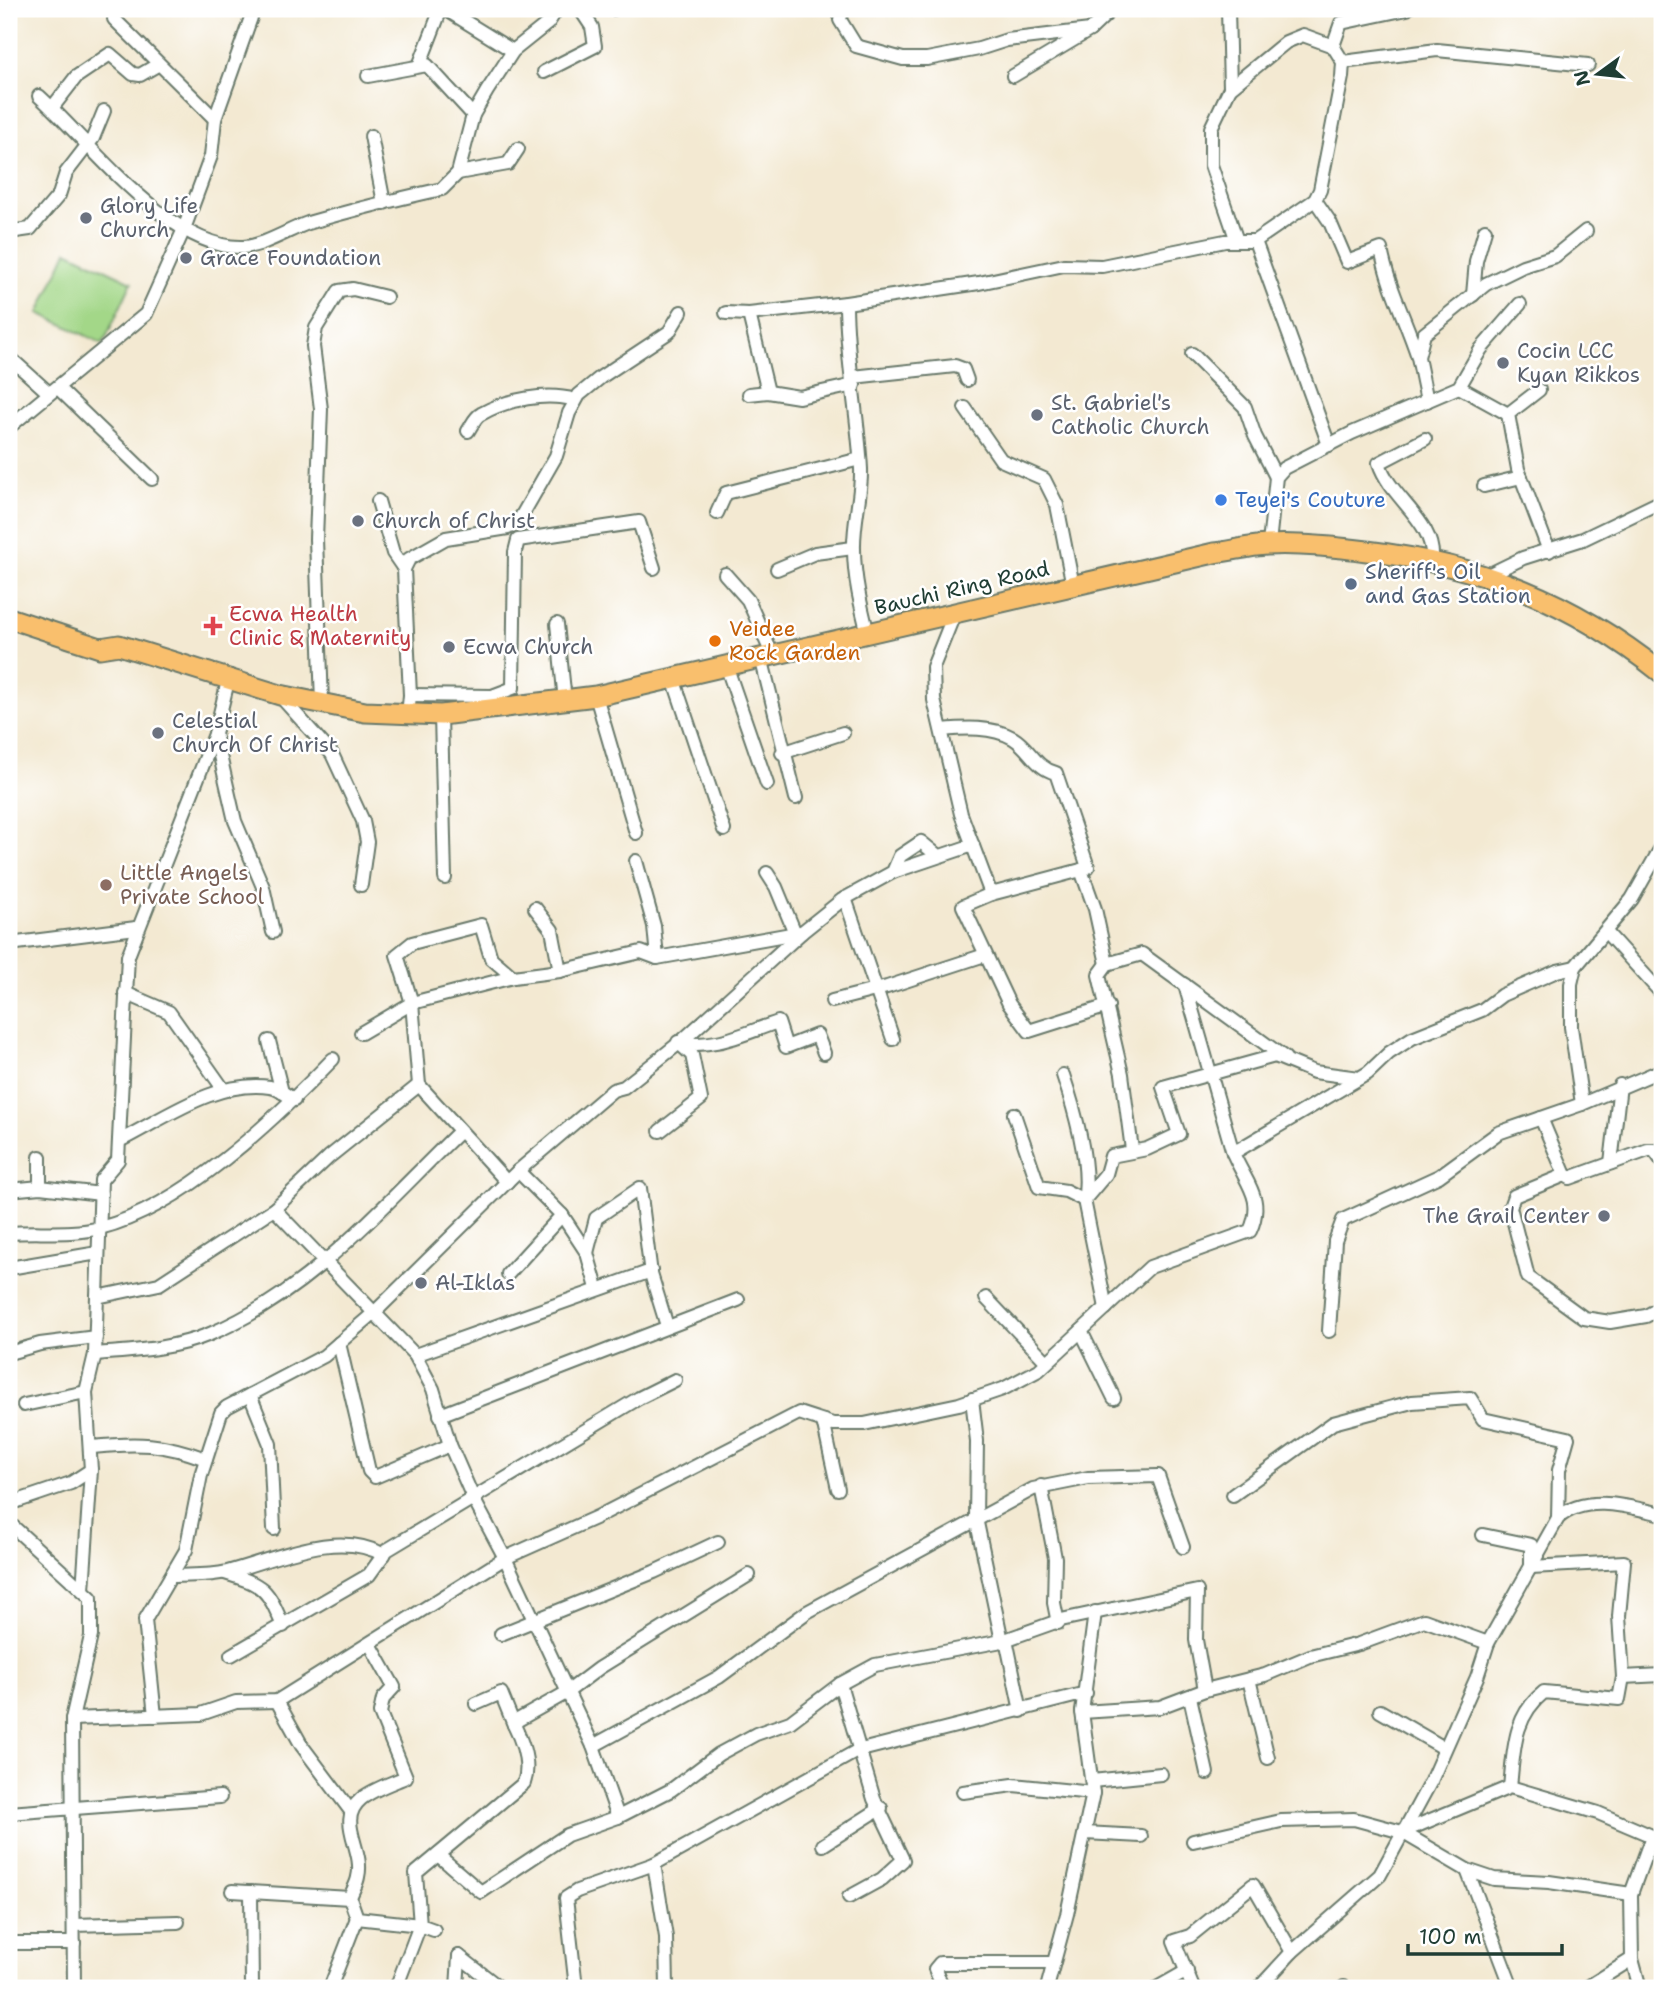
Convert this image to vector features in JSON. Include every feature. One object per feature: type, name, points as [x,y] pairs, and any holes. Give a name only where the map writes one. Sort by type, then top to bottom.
[{"type":"main road","name":"Bauchi Ring Road","points":[[9,618],[280,695],[365,712],[441,715],[596,696],[1178,561],[1269,544],[1331,546],[1402,555],[1488,575],[1569,610],[1605,630],[1662,673]]},
{"type":"street","points":[[9,427],[146,314],[184,229],[211,156],[215,119],[254,9]]},
{"type":"street","points":[[419,66],[443,9],[513,51]]},
{"type":"street","points":[[39,96],[152,208],[184,229],[217,244],[246,247],[307,224],[442,189],[458,173],[473,115],[513,51],[548,23],[557,9]]},
{"type":"street","points":[[544,72],[596,46],[592,27],[580,9]]},
{"type":"street","points":[[593,9],[613,9]]},
{"type":"street","points":[[842,9],[841,20],[856,46],[903,59],[978,49],[1007,40],[1090,30]]},
{"type":"street","points":[[1013,76],[1090,30],[1112,9]]},
{"type":"street","points":[[1228,9],[1230,88]]},
{"type":"street","points":[[1333,47],[1342,23],[1407,9]]},
{"type":"street","points":[[114,19],[215,119]]},
{"type":"street","points":[[726,313],[748,314],[846,303],[979,283],[1064,265],[1102,267],[1141,256],[1237,241],[1255,241],[1315,200],[1320,190],[1343,62],[1333,47],[1303,35],[1286,42],[1230,88],[1211,128],[1211,164],[1237,241]]},
{"type":"street","points":[[1343,62],[1437,50],[1588,65]]},
{"type":"street","points":[[52,108],[76,77],[110,54],[133,74],[140,75],[159,64]]},
{"type":"street","points":[[368,76],[427,65],[473,115]]},
{"type":"street","points":[[9,232],[30,229],[59,195],[66,173],[88,144],[104,111]]},
{"type":"street","points":[[371,136],[384,203]]},
{"type":"street","points":[[458,173],[508,164],[518,149]]},
{"type":"street","points":[[1315,200],[1330,222],[1347,262],[1381,249],[1387,281],[1404,314],[1418,357],[1427,401]]},
{"type":"street","points":[[1473,295],[1476,261],[1485,230]]},
{"type":"street","points":[[1418,357],[1424,334],[1486,284],[1523,266],[1555,256],[1586,232]]},
{"type":"street","points":[[1255,241],[1329,445]]},
{"type":"street","points":[[322,704],[316,539],[321,410],[313,346],[316,328],[339,292],[353,289],[386,297]]},
{"type":"street","points":[[846,303],[846,336],[860,459],[853,548],[868,634]]},
{"type":"street","points":[[1276,477],[1284,468],[1329,445],[1459,387],[1480,349],[1520,304]]},
{"type":"street","points":[[404,569],[410,559],[446,538],[508,528],[521,517],[556,456],[575,400],[601,377],[669,332],[681,312]]},
{"type":"street","points":[[748,314],[768,392]]},
{"type":"street","points":[[1192,354],[1245,407],[1255,436],[1276,477],[1269,544]]},
{"type":"street","points":[[9,357],[53,391],[152,478]]},
{"type":"street","points":[[749,394],[768,392],[799,397],[853,381],[955,366],[963,369],[967,380]]},
{"type":"street","points":[[1459,387],[1508,414],[1521,477],[1549,551]]},
{"type":"street","points":[[1508,414],[1539,390]]},
{"type":"street","points":[[468,431],[478,415],[503,404],[561,396],[575,400]]},
{"type":"street","points":[[965,408],[1001,460],[1044,479],[1056,505],[1073,586]]},
{"type":"street","points":[[1425,439],[1379,463],[1383,475],[1429,533],[1433,547],[1432,562]]},
{"type":"street","points":[[717,513],[726,493],[860,459]]},
{"type":"street","points":[[1484,486],[1521,477]]},
{"type":"street","points":[[378,500],[393,553],[404,569],[410,695],[408,715]]},
{"type":"street","points":[[1488,575],[1523,558],[1583,540],[1662,500]]},
{"type":"street","points":[[410,695],[492,696],[513,688],[514,552],[518,540],[639,522],[654,568]]},
{"type":"street","points":[[777,569],[815,553],[853,548]]},
{"type":"street","points":[[725,574],[748,600],[767,656],[782,753],[796,798]]},
{"type":"street","points":[[955,612],[933,667],[934,700],[961,814],[991,894]]},
{"type":"street","points":[[557,624],[565,701]]},
{"type":"street","points":[[726,665],[767,784]]},
{"type":"street","points":[[673,678],[724,831]]},
{"type":"street","points":[[83,1590],[92,1447],[86,1392],[95,1354],[100,1194],[101,1180],[118,1160],[128,956],[136,928],[215,734],[228,681]]},
{"type":"street","points":[[280,695],[332,754],[363,821],[367,842],[361,886]]},
{"type":"street","points":[[596,696],[636,834]]},
{"type":"street","points":[[441,715],[445,878]]},
{"type":"street","points":[[942,730],[990,730],[1014,738],[1044,770],[1056,773],[1088,867],[991,894],[963,906],[1009,1004],[1029,1031],[1108,1006]]},
{"type":"street","points":[[782,753],[843,733]]},
{"type":"street","points":[[215,734],[235,821],[263,887],[273,932]]},
{"type":"street","points":[[893,872],[900,856],[921,842],[938,856]]},
{"type":"street","points":[[155,1716],[145,1620],[186,1550],[190,1521],[221,1413],[324,1356],[374,1312],[518,1171],[614,1090],[624,1087],[678,1042],[798,933],[845,898],[893,872],[973,845]]},
{"type":"street","points":[[1581,1104],[1571,1027],[1571,984],[1575,967],[1632,899],[1662,846]]},
{"type":"street","points":[[636,861],[654,926],[657,958]]},
{"type":"street","points":[[1082,870],[1095,909],[1107,964]]},
{"type":"street","points":[[767,873],[798,933]]},
{"type":"street","points":[[845,898],[893,1039]]},
{"type":"street","points":[[534,908],[552,930],[560,971]]},
{"type":"street","points":[[507,1182],[419,1085],[412,1003],[397,955],[412,943],[481,925],[491,958],[513,977]]},
{"type":"street","points":[[9,944],[136,928]]},
{"type":"street","points":[[1606,932],[1662,994]]},
{"type":"street","points":[[361,1033],[412,1003],[513,977],[560,971],[641,953],[657,958],[798,933]]},
{"type":"street","points":[[1132,1150],[1122,1074],[1099,975],[1107,964],[1143,954],[1291,1063]]},
{"type":"street","points":[[832,1001],[985,955]]},
{"type":"street","points":[[1233,1153],[1359,1078],[1412,1038],[1482,1010],[1502,995],[1557,971],[1575,967]]},
{"type":"street","points":[[72,1718],[201,1714],[236,1702],[277,1701],[505,1558],[597,1517],[799,1413],[845,1426],[1003,1390],[1047,1363],[1150,1267],[1250,1231],[1258,1214],[1257,1201],[1233,1153],[1185,985]]},
{"type":"street","points":[[125,993],[169,1012],[224,1090]]},
{"type":"street","points":[[678,1042],[699,1047],[723,1042],[778,1022],[786,1047],[817,1034],[824,1053]]},
{"type":"street","points":[[269,1041],[282,1092]]},
{"type":"street","points":[[660,1131],[701,1099],[692,1055],[678,1042]]},
{"type":"street","points":[[1084,1200],[1106,1174],[1111,1156],[1147,1149],[1179,1134],[1163,1087],[1275,1056],[1314,1072],[1359,1078]]},
{"type":"street","points":[[9,1233],[99,1228],[165,1201],[244,1143],[294,1100],[334,1059]]},
{"type":"street","points":[[1329,1331],[1335,1241],[1343,1220],[1439,1176],[1499,1133],[1581,1104],[1620,1085],[1662,1070]]},
{"type":"street","points":[[1063,1075],[1087,1180],[1084,1200],[1106,1308]]},
{"type":"street","points":[[97,1297],[159,1284],[274,1209],[329,1157],[419,1085]]},
{"type":"street","points":[[1611,1163],[1620,1085]]},
{"type":"street","points":[[119,1141],[234,1087],[273,1087],[294,1100]]},
{"type":"street","points":[[1014,1114],[1039,1187],[1066,1191],[1084,1200]]},
{"type":"street","points":[[1541,1118],[1565,1175],[1570,1178],[1654,1150],[1662,1161]]},
{"type":"street","points":[[95,1354],[163,1348],[209,1334],[290,1292],[460,1131]]},
{"type":"street","points":[[40,1157],[40,1187]]},
{"type":"street","points":[[518,1171],[562,1214],[587,1252],[597,1289]]},
{"type":"street","points":[[1565,1175],[1514,1196],[1510,1207],[1528,1277],[1584,1318],[1610,1322],[1646,1316],[1662,1307]]},
{"type":"street","points":[[9,1189],[40,1187],[100,1194]]},
{"type":"street","points":[[587,1252],[596,1218],[640,1188],[651,1271],[667,1326]]},
{"type":"street","points":[[274,1209],[323,1263],[415,1355],[433,1389],[450,1445],[474,1500],[505,1558],[593,1746],[618,1817]]},
{"type":"street","points":[[508,1274],[562,1214]]},
{"type":"street","points":[[9,1268],[98,1253]]},
{"type":"street","points":[[415,1355],[651,1271]]},
{"type":"street","points":[[986,1298],[1047,1363]]},
{"type":"street","points":[[440,1415],[738,1300]]},
{"type":"street","points":[[1081,1331],[1114,1398]]},
{"type":"street","points":[[9,1353],[50,1342],[96,1337]]},
{"type":"street","points":[[339,1343],[369,1471],[375,1478],[450,1445]]},
{"type":"street","points":[[231,1655],[369,1575],[384,1555],[639,1398],[675,1380]]},
{"type":"street","points":[[24,1405],[86,1392]]},
{"type":"street","points":[[250,1395],[270,1444],[274,1529]]},
{"type":"street","points":[[1233,1495],[1334,1423],[1412,1402],[1470,1398],[1483,1419],[1568,1438],[1559,1471],[1558,1518]]},
{"type":"street","points":[[972,1399],[977,1441],[975,1518],[1021,1711]]},
{"type":"street","points":[[823,1421],[838,1489]]},
{"type":"street","points":[[92,1447],[138,1442],[173,1446],[206,1459]]},
{"type":"street","points":[[9,1504],[71,1483],[91,1470]]},
{"type":"street","points":[[593,1746],[719,1677],[807,1612],[975,1518],[1041,1486],[1088,1479],[1158,1476],[1183,1547]]},
{"type":"street","points":[[1041,1486],[1055,1558],[1054,1603],[1058,1623]]},
{"type":"street","points":[[1259,1988],[1292,1952],[1380,1875],[1431,1781],[1469,1696],[1488,1643],[1558,1518],[1567,1510],[1617,1504],[1662,1514]]},
{"type":"street","points":[[9,1523],[91,1598],[91,1636],[72,1718],[74,1988]]},
{"type":"street","points":[[1483,1535],[1531,1545],[1531,1567]]},
{"type":"street","points":[[501,1634],[654,1572],[718,1542]]},
{"type":"street","points":[[173,1576],[225,1573],[312,1548],[367,1546],[384,1555]]},
{"type":"street","points":[[1510,1787],[1517,1729],[1530,1703],[1544,1692],[1619,1699],[1623,1677],[1619,1616],[1624,1562],[1531,1567]]},
{"type":"street","points":[[225,1573],[258,1583],[269,1594],[283,1626]]},
{"type":"street","points":[[514,1725],[518,1720],[566,1693],[599,1668],[749,1575]]},
{"type":"street","points":[[438,1855],[481,1892],[567,1835],[618,1817],[671,1790],[719,1754],[756,1734],[790,1722],[840,1684],[875,1665],[1004,1640],[1095,1612],[1197,1591],[1196,1640],[1205,1690]]},
{"type":"street","points":[[1047,1988],[1051,1963],[1067,1914],[1093,1787],[1082,1712],[1095,1612]]},
{"type":"street","points":[[1082,1712],[1160,1707],[1424,1620],[1488,1643]]},
{"type":"street","points":[[330,1988],[357,1918],[350,1898],[359,1875],[356,1846],[349,1824],[350,1810],[363,1797],[406,1777],[380,1713],[383,1699],[394,1686],[370,1644]]},
{"type":"street","points":[[1623,1677],[1662,1675]]},
{"type":"street","points":[[1249,1679],[1268,1758]]},
{"type":"street","points":[[840,1684],[857,1751],[874,1799],[881,1808],[904,1860],[882,1879],[849,1897]]},
{"type":"street","points":[[396,1988],[420,1925],[416,1872],[524,1783],[527,1776],[523,1743],[501,1693],[476,1704]]},
{"type":"street","points":[[576,1988],[566,1898],[654,1864],[857,1751],[1086,1693]]},
{"type":"street","points":[[1190,1697],[1207,1773]]},
{"type":"street","points":[[277,1701],[302,1746],[350,1810]]},
{"type":"street","points":[[1380,1711],[1444,1748]]},
{"type":"street","points":[[963,1792],[1013,1785],[1093,1787],[1161,1774]]},
{"type":"street","points":[[1402,1832],[1510,1787],[1598,1813],[1657,1838],[1631,1894],[1632,1959],[1640,1988]]},
{"type":"street","points":[[9,1813],[220,1797]]},
{"type":"street","points":[[823,1845],[881,1808]]},
{"type":"street","points":[[1193,1841],[1281,1821],[1354,1819],[1402,1832],[1451,1858],[1467,1870],[1494,1879],[1549,1882],[1631,1894]]},
{"type":"street","points":[[1085,1833],[1141,1836]]},
{"type":"street","points":[[654,1864],[666,1937],[667,1988]]},
{"type":"street","points":[[1467,1870],[1512,1988]]},
{"type":"street","points":[[1193,1988],[1174,1941],[1190,1936],[1253,1885],[1292,1952]]},
{"type":"street","points":[[232,1891],[350,1898]]},
{"type":"street","points":[[251,1892],[252,1988]]},
{"type":"street","points":[[357,1918],[420,1925],[434,1930]]},
{"type":"street","points":[[74,1925],[178,1922]]},
{"type":"street","points":[[9,1943],[74,1943]]},
{"type":"street","points":[[457,1988],[460,1956],[500,1988]]},
{"type":"street","points":[[1586,1988],[1632,1959]]},
{"type":"street","points":[[943,1988],[935,1969],[940,1963],[1051,1963]]},
{"type":"street","points":[[1157,1988],[1186,1971]]},
{"type":"green space","points":[[67,251],[132,282],[103,344],[39,313]]},
{"type":"place","name":"Glory Life Church","points":[[86,218]]},
{"type":"place","name":"Grace Foundation","points":[[186,258]]},
{"type":"place","name":"Cocin LCC Kyan Rikkos","points":[[1503,363]]},
{"type":"place","name":"St. Gabriel's Catholic Church","points":[[1037,415]]},
{"type":"place","name":"Teyei's Couture","points":[[1221,500]]},
{"type":"place","name":"Church of Christ","points":[[358,521]]},
{"type":"place","name":"Sheriff's Oil and Gas Station","points":[[1351,584]]},
{"type":"place","name":"Ecwa Health Clinic & Maternity","points":[[213,626]]},
{"type":"place","name":"Veidee Rock Garden","points":[[715,641]]},
{"type":"place","name":"Ecwa Church","points":[[449,647]]},
{"type":"place","name":"Celestial Church Of Christ","points":[[158,733]]},
{"type":"place","name":"Little Angels Private School","points":[[106,885]]},
{"type":"place","name":"The Grail Center","points":[[1604,1216]]},
{"type":"place","name":"Al-Iklas","points":[[421,1283]]}]
